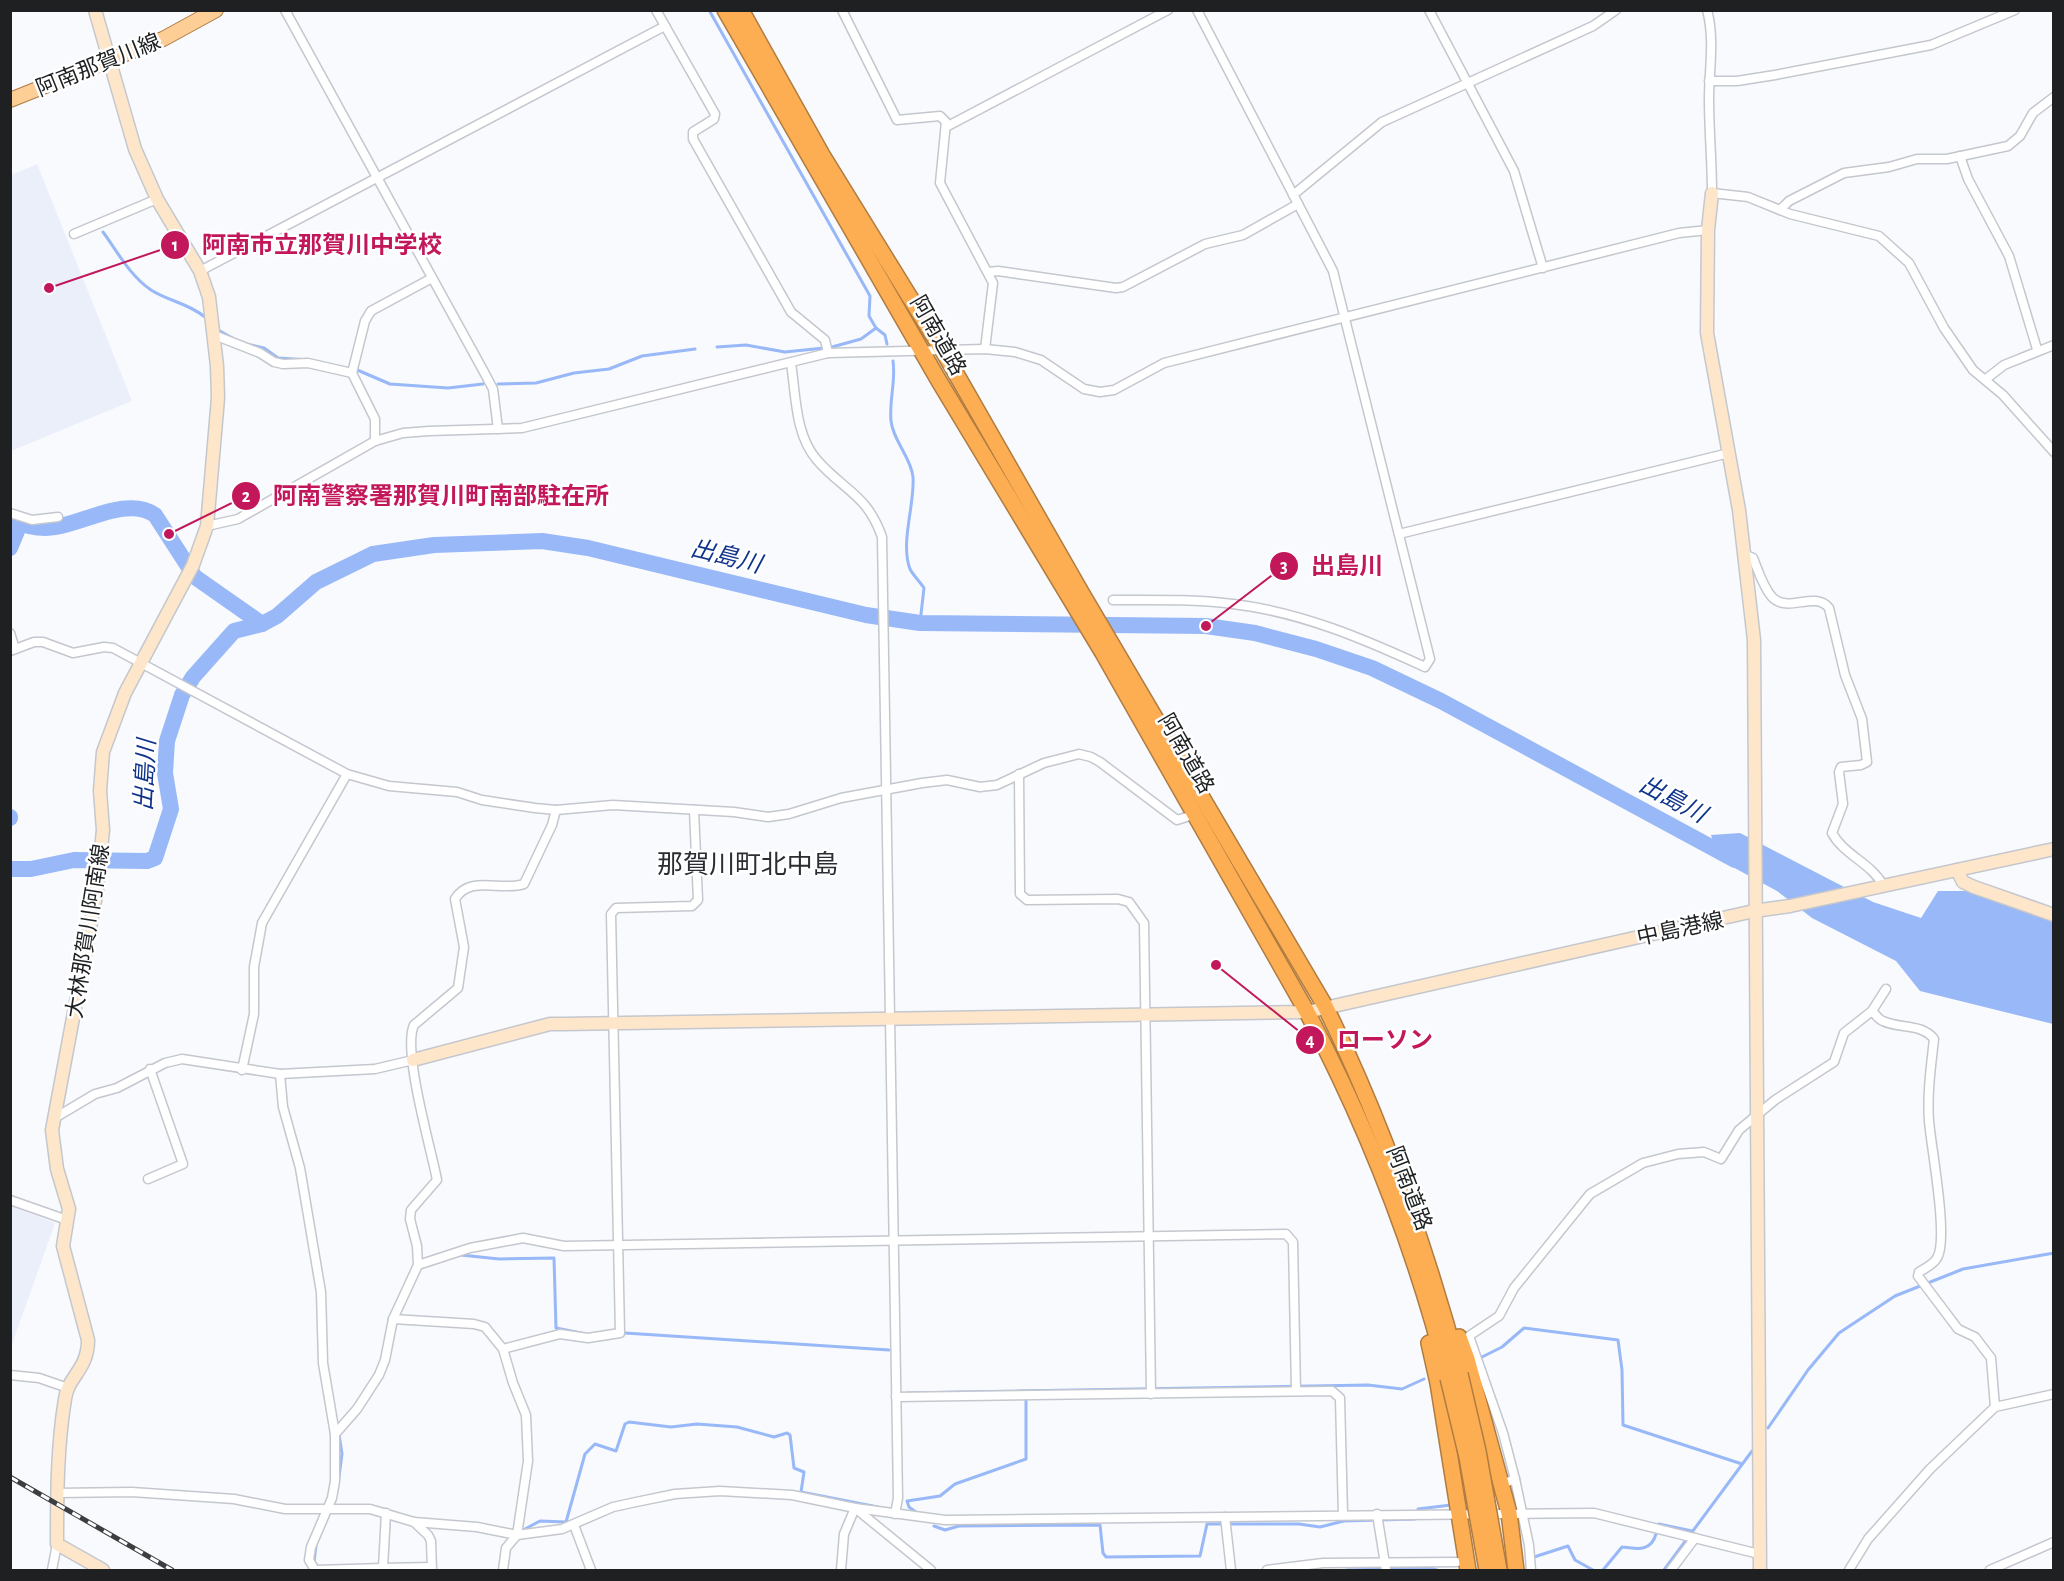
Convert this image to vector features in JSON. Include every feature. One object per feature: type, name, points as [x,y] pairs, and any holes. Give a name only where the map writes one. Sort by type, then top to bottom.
[{"type":"highway","name":"阿南道路","points":[[725,10],[921,350],[1075,594],[1325,1006],[1355,1066],[1419,1256],[1454,1376],[1479,1451],[1499,1570]]},
{"type":"highway","name":"阿南道路","points":[[741,10],[822,155],[943,351],[1075,594]]},
{"type":"highway","name":"阿南道路","points":[[1110,652],[1338,1071],[1396,1208],[1419,1256]]},
{"type":"highway","points":[[1419,1256],[1467,1359],[1508,1482],[1516,1513],[1516,1570]]},
{"type":"highway","points":[[1419,1256],[1458,1514],[1462,1566]]},
{"type":"highway","name":"阿南道路","points":[[1454,1376],[1487,1570]]},
{"type":"main road","name":"大林那賀川阿南線","points":[[57,1544],[57,1493],[64,1408],[68,1388],[83,1367],[88,1352],[86,1330],[63,1246],[67,1220],[67,1197],[52,1144],[53,1119],[100,860],[103,830],[101,781],[104,752],[125,693],[192,567],[207,526],[218,398],[214,335],[208,297],[200,271],[157,199],[135,149],[111,58],[95,10]]},
{"type":"main road","name":"阿南那賀川線","points":[[10,100],[163,39],[216,10]]},
{"type":"main road","points":[[1712,193],[1708,230],[1707,333],[1746,555],[1754,640],[1760,1570]]},
{"type":"main road","name":"中島港線","points":[[413,1060],[550,1024],[1307,1012],[1325,1006],[1754,911],[1790,906],[2054,849]]},
{"type":"main road","points":[[1957,870],[1963,882],[2054,915]]},
{"type":"main road","points":[[57,1544],[103,1570]]},
{"type":"street","points":[[285,10],[493,389],[498,429]]},
{"type":"street","points":[[656,10],[715,114],[714,119],[693,132],[693,139],[791,312],[825,340],[828,353]]},
{"type":"street","points":[[842,10],[897,120],[940,116],[946,122],[939,173],[940,183],[993,283],[985,350]]},
{"type":"street","points":[[946,127],[1168,10]]},
{"type":"street","points":[[1113,600],[1174,599],[1234,604],[1336,629],[1425,667],[1430,659],[1333,271],[1197,10]]},
{"type":"street","points":[[1429,10],[1520,186],[1543,268]]},
{"type":"street","points":[[1293,195],[1382,122],[1593,26],[1616,10]]},
{"type":"street","points":[[1707,10],[1711,34],[1709,81],[1712,193],[1748,197],[1780,210],[1879,236],[1890,244],[1909,263],[1944,328],[1973,370],[1986,379],[2054,452]]},
{"type":"street","points":[[1709,81],[1737,81],[1775,75],[1930,45],[2015,10]]},
{"type":"street","points":[[200,271],[665,26]]},
{"type":"street","points":[[1780,210],[1789,201],[1844,172],[1889,167],[1917,159],[1960,156],[2015,142],[2033,113],[2054,97]]},
{"type":"street","points":[[1960,156],[1968,179],[2009,256],[2037,349]]},
{"type":"street","points":[[74,234],[157,199]]},
{"type":"street","points":[[988,272],[998,271],[1116,288],[1123,287],[1205,244],[1243,235],[1298,204]]},
{"type":"street","points":[[207,526],[238,519],[375,441],[420,431],[498,429],[559,420],[828,353],[921,350],[1015,352],[1041,360],[1083,389],[1100,392],[1114,390],[1164,363],[1679,234],[1708,230]]},
{"type":"street","points":[[375,441],[375,419],[352,373],[362,330],[371,311],[432,278]]},
{"type":"street","points":[[214,335],[260,353],[274,362],[308,363],[352,373]]},
{"type":"street","points":[[1986,379],[2004,365],[2037,349],[2054,345]]},
{"type":"street","points":[[791,363],[800,430],[807,446],[817,461],[862,500],[875,517],[882,537],[885,599],[895,1240],[898,1498],[895,1514]]},
{"type":"street","points":[[1399,534],[1729,453]]},
{"type":"street","points":[[10,513],[32,520],[58,517]]},
{"type":"street","points":[[1746,555],[1753,558],[1772,597],[1780,602],[1815,600],[1824,602],[1829,609],[1845,675],[1862,718],[1867,762],[1861,765],[1841,767],[1839,782],[1843,804],[1832,833],[1838,843],[1876,872],[1883,885]]},
{"type":"street","points":[[10,633],[12,650],[34,642],[43,642],[73,653],[104,647],[123,652],[347,774],[389,786],[457,792],[482,800],[556,810],[613,805],[768,816],[789,814],[841,798],[947,780],[980,787],[997,784],[1053,761],[1079,754],[1090,757],[1177,820],[1197,814]]},
{"type":"street","points":[[242,1070],[254,1014],[254,967],[262,923],[347,774]]},
{"type":"street","points":[[1019,774],[1020,894],[1027,900],[1118,899],[1129,902],[1144,923],[1151,1390]]},
{"type":"street","points":[[335,1434],[357,1409],[379,1376],[395,1319],[418,1265],[417,1246],[410,1219],[411,1210],[437,1180],[413,1060],[411,1031],[414,1025],[458,988],[464,947],[455,899],[460,891],[470,886],[524,884],[552,825],[556,810]]},
{"type":"street","points":[[503,1349],[560,1334],[588,1338],[620,1333],[611,914],[616,908],[692,906],[698,900],[694,810]]},
{"type":"street","points":[[1508,1482],[1503,1433],[1469,1336],[1498,1316],[1514,1288],[1590,1194],[1643,1163],[1704,1152],[1721,1159],[1739,1130],[1775,1100],[1834,1062],[1844,1033],[1872,1011],[1886,989]]},
{"type":"street","points":[[1872,1011],[1883,1021],[1907,1025],[1931,1034],[1934,1039],[1929,1077],[1929,1122],[1938,1187],[1940,1243],[1937,1258],[1919,1272],[1918,1276],[1958,1329],[1975,1337],[1991,1358],[1995,1407]]},
{"type":"street","points":[[53,1119],[95,1094],[134,1080],[150,1069],[182,1059],[280,1074],[375,1069],[413,1060]]},
{"type":"street","points":[[148,1179],[183,1164],[150,1069]]},
{"type":"street","points":[[280,1074],[283,1107],[300,1168],[321,1292],[323,1363],[335,1434],[335,1481],[327,1509],[311,1547],[309,1560],[318,1570],[431,1569],[431,1541],[414,1522]]},
{"type":"street","points":[[10,1200],[67,1220]]},
{"type":"street","points":[[418,1265],[470,1248],[523,1238],[551,1246],[1286,1234],[1293,1242],[1296,1388]]},
{"type":"street","points":[[395,1319],[474,1323],[485,1327],[503,1349],[526,1415],[528,1461],[517,1535],[506,1548],[503,1570]]},
{"type":"street","points":[[10,1375],[39,1378],[68,1388]]},
{"type":"street","points":[[896,1397],[1296,1388],[1332,1391],[1340,1398],[1343,1515]]},
{"type":"street","points":[[1849,1570],[1868,1539],[1930,1469],[1995,1407],[2054,1394]]},
{"type":"street","points":[[57,1493],[132,1492],[234,1499],[285,1509],[370,1509],[414,1522],[477,1527],[517,1535],[574,1525],[591,1515],[624,1504],[675,1494],[720,1491],[792,1495],[855,1508],[956,1520],[1224,1522],[1343,1515],[1377,1518],[1458,1514],[1594,1513],[1759,1554]]},
{"type":"street","points":[[841,1570],[844,1534],[855,1508]]},
{"type":"street","points":[[855,1508],[931,1570]]},
{"type":"street","points":[[1516,1513],[1531,1563]]},
{"type":"street","points":[[383,1568],[386,1514]]},
{"type":"street","points":[[1377,1518],[1385,1567]]},
{"type":"street","points":[[1224,1522],[1231,1570]]},
{"type":"street","points":[[574,1525],[591,1570]]},
{"type":"street","points":[[1671,1570],[1690,1537]]},
{"type":"street","points":[[1990,1570],[2054,1542]]},
{"type":"street","points":[[52,1570],[57,1544]]},
{"type":"street","points":[[1267,1570],[1323,1563],[1385,1567],[1462,1566]]},
{"type":"shaded area","points":[[37,164],[132,401],[11,451],[11,175]]},
{"type":"shaded area","points":[[10,1206],[55,1223],[11,1347]]},
{"type":"water","points":[[1740,833],[1873,902],[1921,918],[1938,891],[1972,891],[2053,922],[2053,1024],[1920,991],[1896,961],[1812,918],[1777,891],[1718,859],[1711,835]]},
{"type":"waterway","points":[[709,10],[870,296],[869,316],[876,328]]},
{"type":"waterway","points":[[103,232],[130,271],[143,284],[158,294],[192,308],[205,317]]},
{"type":"waterway","points":[[832,347],[861,339],[876,328],[885,335],[887,344]]},
{"type":"waterway","points":[[220,331],[234,339]]},
{"type":"waterway","points":[[251,345],[264,348],[278,358],[310,360]]},
{"type":"waterway","points":[[717,347],[746,345],[785,352],[824,348]]},
{"type":"waterway","points":[[498,384],[536,383],[574,373],[609,369],[642,356],[695,349]]},
{"type":"waterway","points":[[893,361],[891,421],[892,428],[912,470],[913,488],[907,536],[907,559],[910,569],[924,588],[920,623]]},
{"type":"waterway","points":[[355,369],[390,384],[448,388],[483,384]]},
{"type":"waterway","name":"出島川","points":[[10,520],[33,527],[50,528],[120,509],[144,510],[155,515],[195,577],[262,624]]},
{"type":"waterway","name":"出島川","points":[[10,548],[20,524]]},
{"type":"waterway","name":"出島川","points":[[10,869],[31,869],[74,860],[147,861],[155,858],[171,809],[165,773],[167,741],[182,695],[193,677],[234,631],[262,624],[277,616],[316,582],[373,554],[434,545],[542,541],[588,548],[866,615],[920,623],[1206,626],[1255,633],[1316,649],[1372,668],[1441,701],[1735,860]]},
{"type":"waterway","points":[[1768,1428],[1808,1370],[1839,1333],[1895,1296],[1963,1269],[2054,1253]]},
{"type":"waterway","points":[[461,1255],[499,1259],[554,1258],[556,1328],[581,1333]]},
{"type":"waterway","points":[[1482,1357],[1502,1347],[1524,1328],[1618,1340],[1622,1370],[1623,1425],[1742,1464]]},
{"type":"waterway","points":[[625,1333],[889,1350]]},
{"type":"waterway","points":[[907,1393],[1368,1385],[1402,1389],[1424,1379]]},
{"type":"waterway","points":[[917,1513],[909,1507],[907,1501],[940,1496],[955,1484],[1026,1459],[1026,1400]]},
{"type":"waterway","points":[[525,1529],[540,1521],[566,1522],[585,1454],[595,1444],[616,1451],[625,1424],[629,1422],[671,1427],[697,1424],[737,1427],[774,1437],[787,1433],[790,1435],[794,1468],[804,1472],[801,1492],[878,1507]]},
{"type":"waterway","points":[[338,1484],[342,1454],[339,1434]]},
{"type":"waterway","points":[[1664,1570],[1752,1451]]},
{"type":"waterway","points":[[1418,1509],[1451,1505]]},
{"type":"waterway","points":[[934,1526],[945,1530],[959,1526],[1100,1525],[1103,1553],[1106,1557],[1200,1556],[1207,1524],[1299,1524],[1320,1527],[1344,1521],[1415,1519]]},
{"type":"waterway","points":[[1659,1524],[1692,1531]]},
{"type":"waterway","points":[[1603,1570],[1622,1547],[1638,1549],[1647,1547],[1656,1534]]},
{"type":"waterway","points":[[316,1545],[314,1562],[320,1569]]},
{"type":"waterway","points":[[1531,1558],[1568,1546],[1575,1560],[1593,1570]]},
{"type":"waterway","points":[[1346,1570],[1430,1568],[1437,1570]]},
{"type":"railway","points":[[10,1477],[172,1570]]},
{"type":"place","name":"阿南市立那賀川中学校","points":[[49,288]]},
{"type":"place","name":"阿南警察署那賀川町南部駐在所","points":[[169,534]]},
{"type":"place","name":"出島川","points":[[1206,626]]},
{"type":"place","name":"ローソン","points":[[1216,965]]},
{"type":"district","name":"那賀川町北中島","points":[[748,864]]}]
